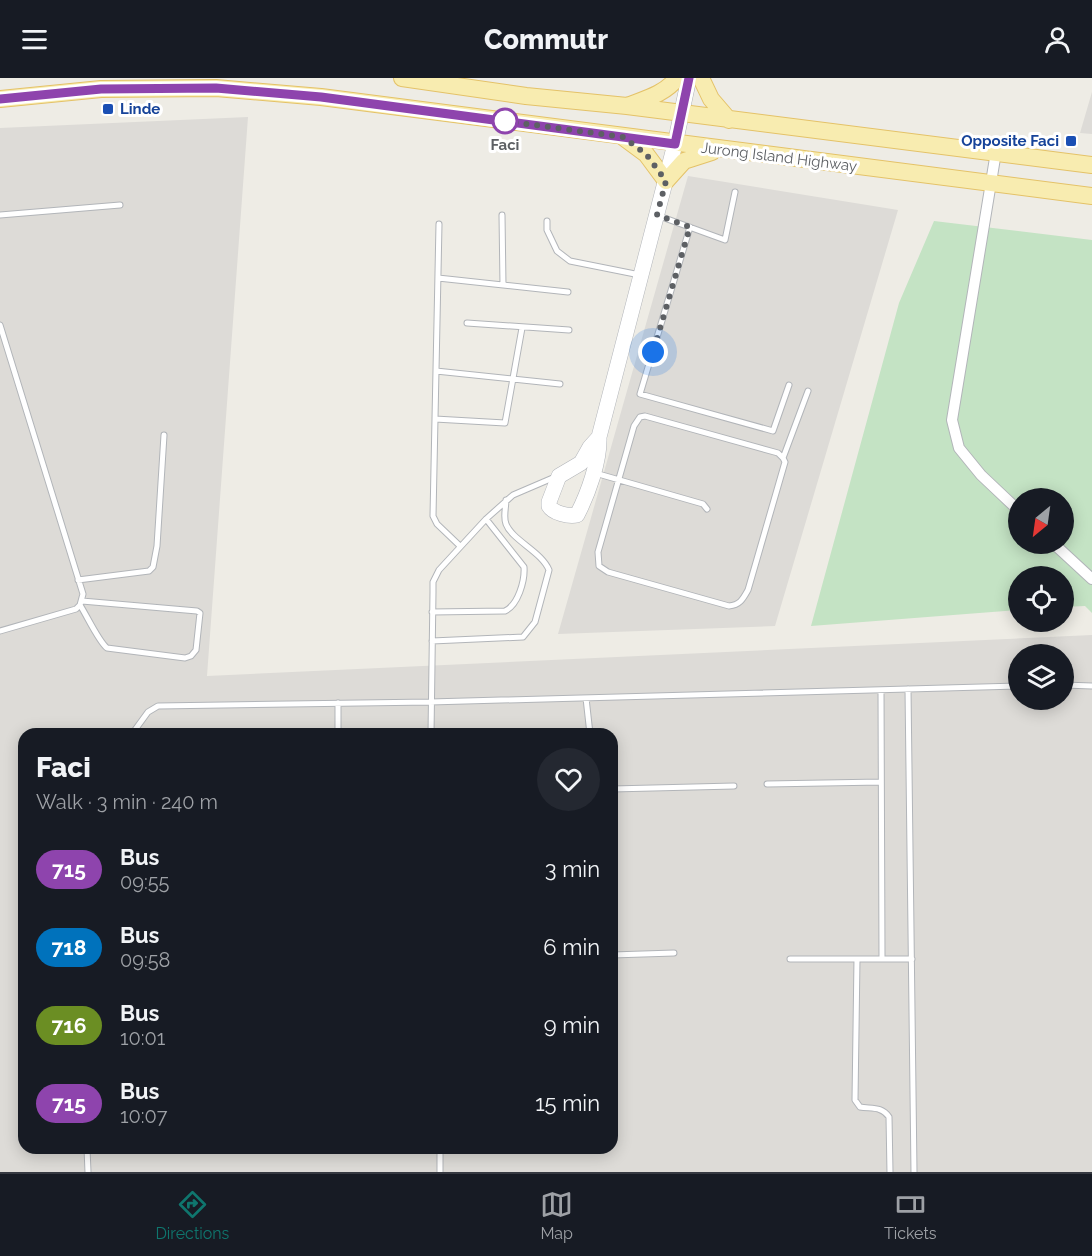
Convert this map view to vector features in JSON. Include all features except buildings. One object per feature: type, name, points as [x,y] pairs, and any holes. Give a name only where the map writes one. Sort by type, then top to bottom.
[{"type":"main road","name":"Jurong Island Highway","points":[[402,78],[526,96],[627,106],[1092,165]]},
{"type":"main road","points":[[627,106],[663,91],[677,78]]},
{"type":"main road","points":[[701,78],[711,99],[729,120]]},
{"type":"main road","name":"Jurong Island Highway","points":[[0,99],[101,89],[216,88],[321,97],[1092,196]]},
{"type":"main road","points":[[623,137],[646,154],[666,181],[684,161],[722,149]]},
{"type":"street","points":[[599,438],[590,447],[581,463],[559,476],[549,506],[552,510],[574,517],[578,512],[600,451],[599,438],[666,181],[689,78]]},
{"type":"street","points":[[996,152],[952,420],[959,448],[981,475],[1008,501]]},
{"type":"street","points":[[1065,554],[1092,579]]},
{"type":"lane","points":[[657,215],[725,240],[735,192]]},
{"type":"lane","points":[[0,215],[120,205]]},
{"type":"lane","points":[[502,215],[503,285]]},
{"type":"lane","points":[[547,221],[547,230],[556,251],[570,261],[642,275]]},
{"type":"lane","points":[[439,224],[433,516],[437,524],[460,546]]},
{"type":"lane","points":[[690,227],[640,394],[773,430],[789,384]]},
{"type":"lane","points":[[438,279],[568,291]]},
{"type":"lane","points":[[467,324],[568,330]]},
{"type":"lane","points":[[0,326],[83,594],[81,603],[76,609],[0,631]]},
{"type":"lane","points":[[435,419],[505,423],[522,328]]},
{"type":"lane","points":[[436,371],[560,384]]},
{"type":"lane","points":[[783,458],[808,391]]},
{"type":"lane","points":[[645,416],[778,453],[785,462],[748,590],[743,600],[736,605],[729,606],[608,572],[599,566],[598,552],[618,479],[634,426],[640,417],[645,416]]},
{"type":"lane","points":[[78,580],[149,571],[153,567],[157,546],[164,435]]},
{"type":"lane","points":[[593,472],[703,504],[707,509]]},
{"type":"lane","points":[[431,728],[432,612],[435,577],[460,546],[506,500],[528,488],[559,476]]},
{"type":"lane","points":[[432,641],[523,637],[535,622],[549,570],[544,561],[508,528],[505,517],[506,500]]},
{"type":"lane","points":[[432,612],[505,611],[512,608],[516,602],[524,567],[486,519]]},
{"type":"lane","points":[[81,603],[197,611],[200,613],[200,621],[196,650],[192,656],[185,658],[107,648],[101,644],[81,603]]},
{"type":"lane","points":[[1074,685],[1092,686]]},
{"type":"lane","points":[[136,728],[148,712],[158,706],[430,702],[1008,687]]},
{"type":"lane","points":[[908,689],[914,1172]]},
{"type":"lane","points":[[880,690],[882,959]]},
{"type":"lane","points":[[586,698],[589,728]]},
{"type":"lane","points":[[338,703],[338,728]]},
{"type":"lane","points":[[767,784],[881,782]]},
{"type":"lane","points":[[618,789],[734,786]]},
{"type":"lane","points":[[618,955],[674,953]]},
{"type":"lane","points":[[790,959],[912,959]]},
{"type":"lane","points":[[857,959],[855,1100],[860,1107],[879,1108],[889,1117],[890,1172]]},
{"type":"lane","points":[[87,1154],[88,1172]]},
{"type":"lane","points":[[440,1154],[440,1172]]},
{"type":"shaded area","points":[[1092,92],[1092,134],[1080,133]]},
{"type":"shaded area","points":[[248,117],[207,676],[1092,635],[1092,1172],[0,1172],[0,128]]},
{"type":"shaded area","points":[[688,176],[898,210],[775,626],[558,634]]},
{"type":"green space","points":[[934,221],[1092,240],[1092,613],[1085,606],[1074,607],[1074,566],[1008,566],[1008,611],[811,626],[899,303]]},
{"type":"bus line","name":"715","points":[[0,99],[101,89],[216,88],[321,97],[675,144],[689,78]]},
{"type":"place","name":"Linde","points":[[108,109]]},
{"type":"place","name":"Faci","points":[[505,121]]},
{"type":"place","name":"Opposite Faci","points":[[1071,141]]},
{"type":"route","points":[[505,121],[623,137],[646,154],[666,181],[657,215],[690,227],[653,352]]}]
